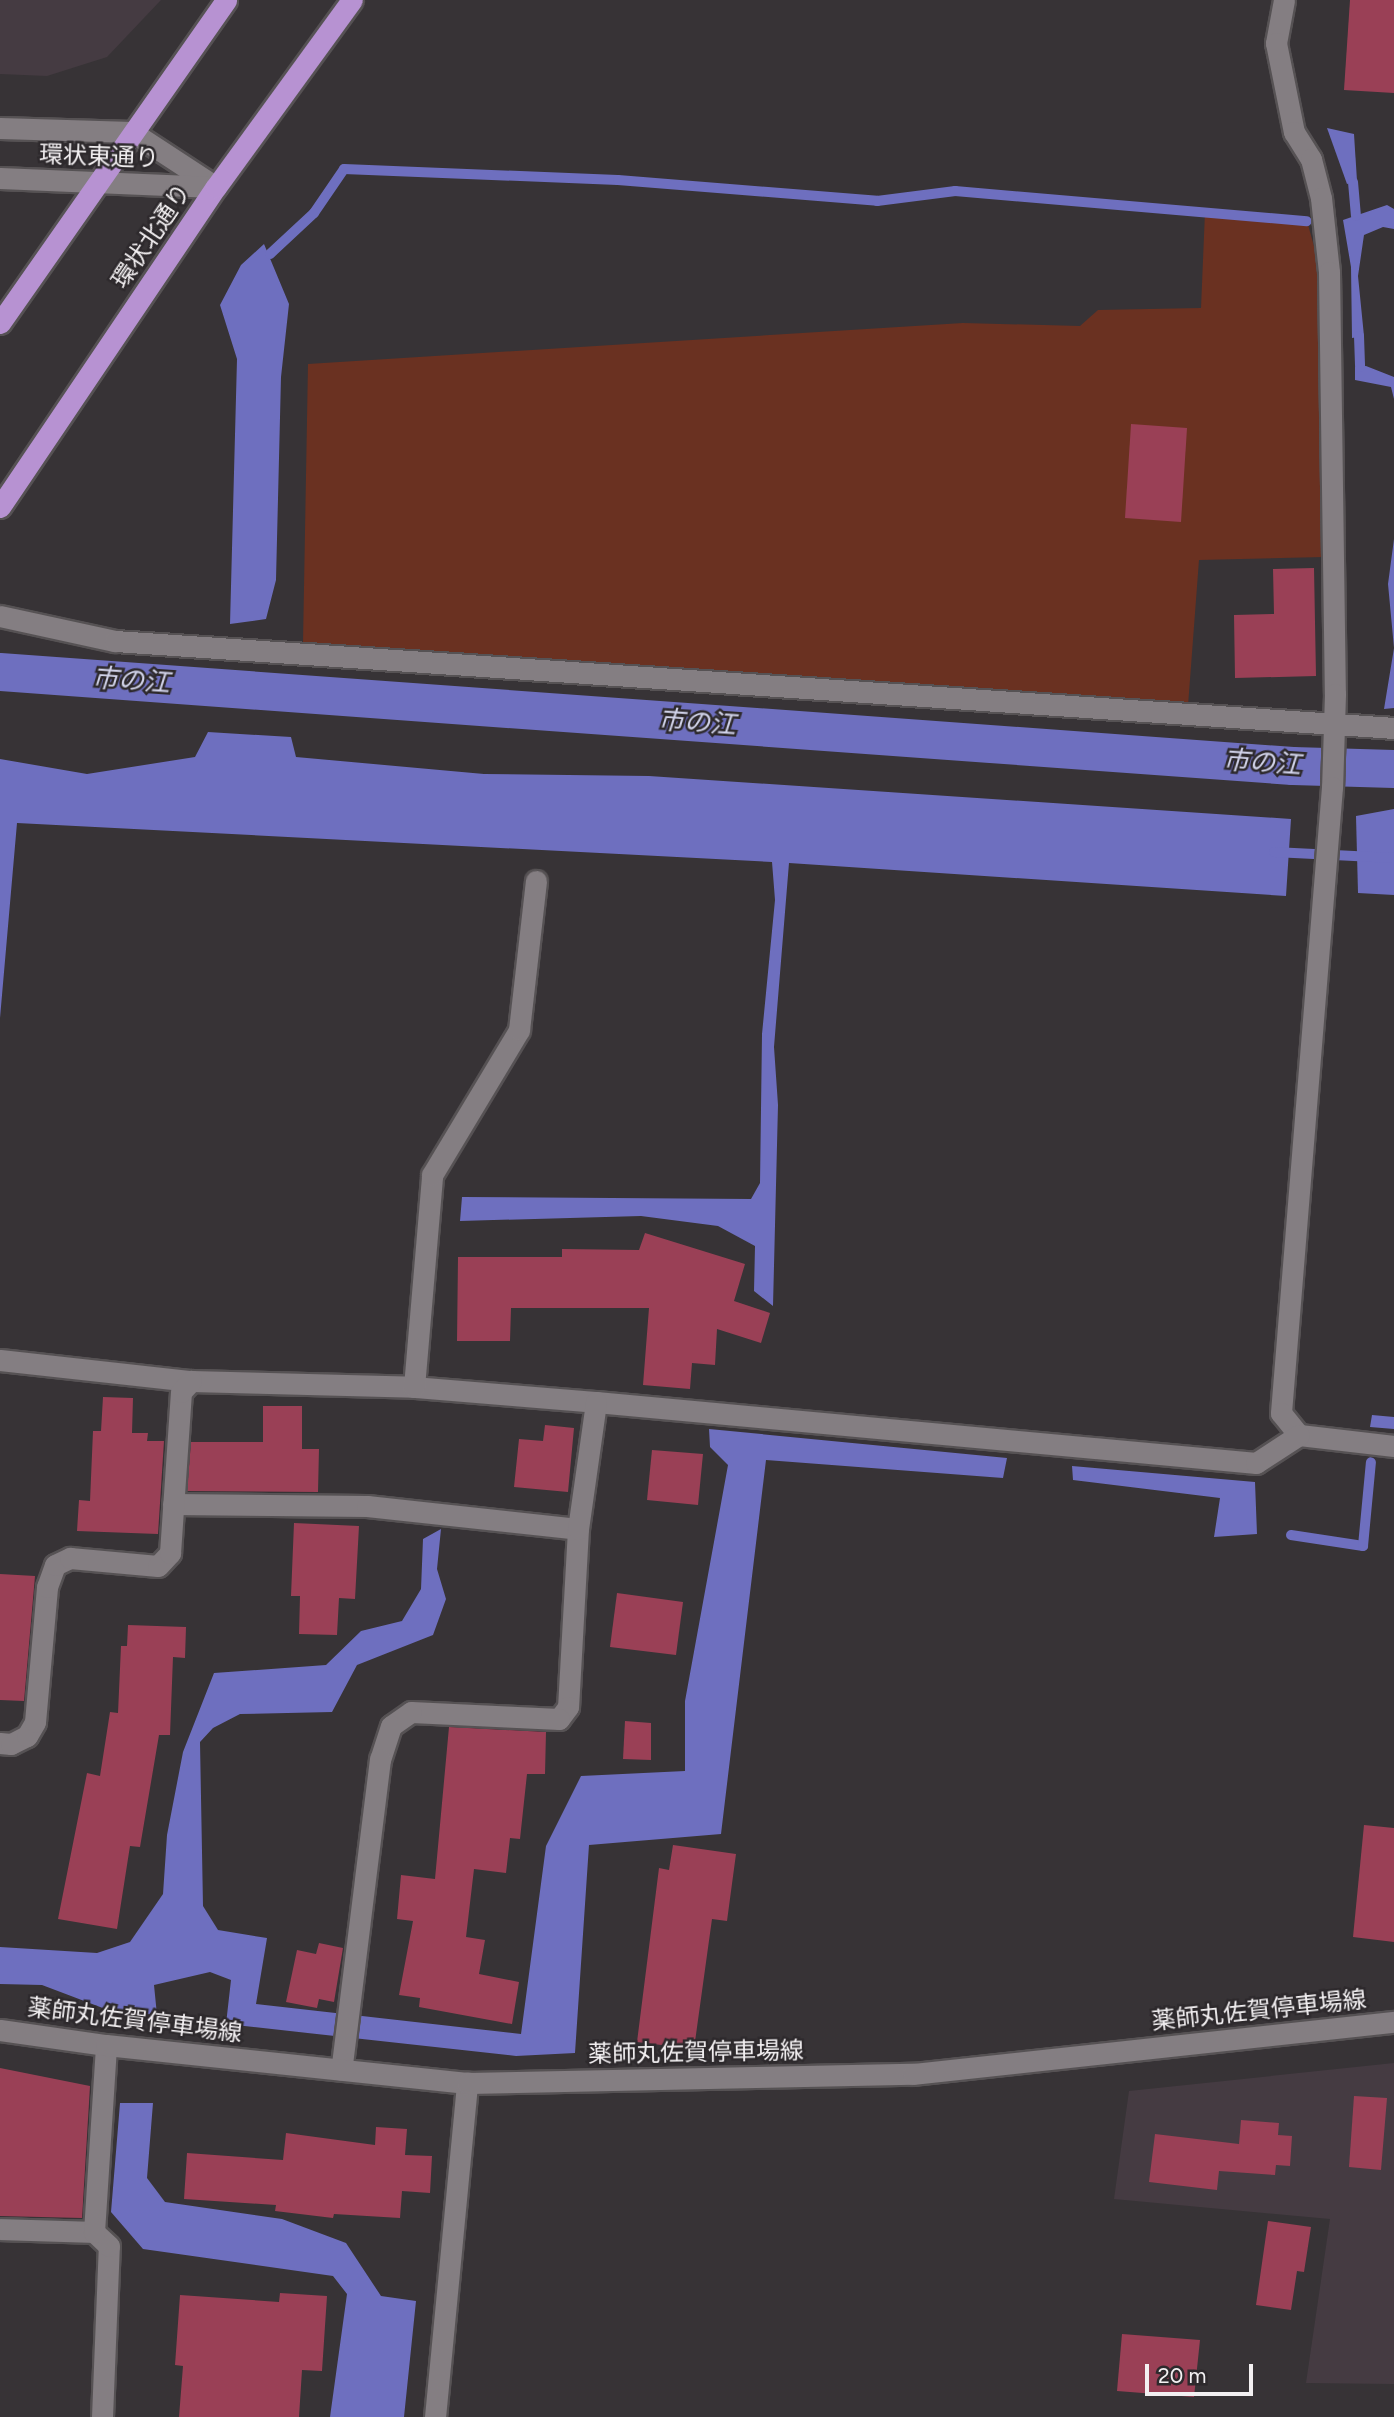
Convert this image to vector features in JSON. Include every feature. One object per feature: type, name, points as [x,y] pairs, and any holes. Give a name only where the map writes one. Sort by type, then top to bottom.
[{"type":"highway","points":[[0,323],[226,0]]},
{"type":"highway","name":"環状北通り","points":[[0,507],[216,187],[352,0]]},
{"type":"street","points":[[1284,0],[1276,43],[1294,132],[1311,159],[1321,198],[1329,272],[1334,726],[1332,787],[1281,1413],[1299,1435]]},
{"type":"street","name":"環状東通り","points":[[0,128],[132,132],[216,187]]},
{"type":"street","name":"環状東通り","points":[[0,178],[216,187]]},
{"type":"street","points":[[0,617],[116,641],[1394,728]]},
{"type":"street","points":[[414,1387],[432,1175],[519,1030],[536,881]]},
{"type":"street","points":[[0,1360],[191,1381],[414,1387],[1256,1463],[1299,1435],[1394,1446]]},
{"type":"street","points":[[0,1743],[11,1744],[27,1736],[35,1723],[49,1573],[70,1558],[158,1566],[170,1553],[181,1392],[191,1381]]},
{"type":"street","points":[[342,2060],[380,1759],[391,1726],[411,1712],[559,1719],[568,1707],[578,1529],[596,1402]]},
{"type":"street","points":[[173,1504],[367,1506],[578,1529]]},
{"type":"street","name":"薬師丸佐賀停車場線","points":[[0,2029],[106,2045],[342,2060],[467,2083],[912,2074],[1394,2022]]},
{"type":"street","points":[[94,2232],[106,2045]]},
{"type":"street","points":[[435,2417],[467,2083]]},
{"type":"street","points":[[0,2229],[94,2232],[109,2246],[102,2417]]},
{"type":"shaded area","points":[[0,0],[161,0],[107,57],[47,76],[0,74]]},
{"type":"shaded area","points":[[1327,128],[1354,134],[1357,181],[1347,184]]},
{"type":"shaded area","points":[[1387,205],[1394,209],[1394,229],[1383,227],[1364,235],[1358,276],[1364,336],[1352,338],[1351,267],[1343,220]]},
{"type":"shaded area","points":[[1205,212],[1307,221],[1320,268],[1324,557],[1199,560],[1188,706],[303,643],[308,364],[963,323],[1080,326],[1098,310],[1201,308]]},
{"type":"shaded area","points":[[264,244],[289,304],[281,377],[276,580],[266,619],[230,624],[237,359],[220,305],[241,265]]},
{"type":"shaded area","points":[[1366,366],[1394,377],[1394,399],[1391,387],[1355,380],[1355,367]]},
{"type":"shaded area","points":[[1394,539],[1394,648],[1388,584]]},
{"type":"shaded area","points":[[1394,648],[1394,708],[1384,709]]},
{"type":"shaded area","points":[[208,732],[291,737],[296,757],[484,774],[649,776],[1291,819],[1286,896],[789,863],[774,1047],[778,1105],[773,1306],[754,1291],[755,1246],[718,1226],[641,1216],[460,1221],[462,1197],[751,1199],[760,1183],[762,1034],[775,900],[772,862],[17,823],[0,1018],[0,759],[87,774],[195,757]]},
{"type":"shaded area","points":[[1394,809],[1394,895],[1358,893],[1356,816]]},
{"type":"shaded area","points":[[1372,1415],[1394,1417],[1394,1429],[1370,1427]]},
{"type":"shaded area","points":[[709,1429],[1007,1458],[1003,1478],[766,1460],[721,1834],[589,1845],[575,2053],[516,2056],[226,2024],[231,1980],[210,1972],[154,1985],[157,2015],[108,2010],[42,1985],[0,1984],[0,1947],[97,1953],[130,1942],[163,1894],[167,1835],[183,1752],[214,1673],[326,1665],[361,1631],[402,1621],[421,1589],[423,1539],[441,1529],[437,1569],[446,1599],[433,1635],[357,1665],[332,1712],[240,1714],[213,1728],[200,1742],[203,1906],[218,1930],[267,1938],[256,2004],[521,2034],[546,1846],[581,1776],[685,1771],[685,1701],[728,1465],[710,1447]]},
{"type":"shaded area","points":[[1072,1466],[1255,1482],[1257,1534],[1214,1537],[1220,1498],[1073,1480]]},
{"type":"shaded area","points":[[1394,2063],[1394,2384],[1306,2383],[1330,2219],[1114,2199],[1129,2091]]},
{"type":"shaded area","points":[[120,2103],[153,2103],[147,2178],[165,2202],[282,2219],[346,2243],[381,2296],[416,2301],[404,2417],[330,2417],[347,2294],[333,2276],[143,2249],[111,2212]]},
{"type":"building","points":[[1350,0],[1394,0],[1394,93],[1344,90]]},
{"type":"building","points":[[1131,424],[1187,428],[1181,522],[1125,518]]},
{"type":"building","points":[[1314,568],[1316,676],[1235,678],[1234,615],[1274,614],[1273,569]]},
{"type":"building","points":[[645,1233],[745,1264],[734,1301],[770,1313],[761,1343],[717,1329],[715,1365],[692,1363],[690,1389],[643,1385],[649,1308],[511,1308],[510,1341],[457,1341],[458,1257],[562,1257],[562,1249],[639,1250]]},
{"type":"building","points":[[103,1397],[133,1398],[132,1433],[148,1433],[147,1441],[164,1441],[158,1534],[77,1531],[79,1500],[90,1501],[93,1431],[101,1431]]},
{"type":"building","points":[[263,1406],[302,1406],[302,1449],[319,1449],[318,1492],[187,1491],[191,1442],[263,1442]]},
{"type":"building","points":[[545,1425],[574,1428],[568,1492],[514,1487],[519,1439],[543,1441]]},
{"type":"building","points":[[652,1450],[703,1454],[698,1505],[647,1500]]},
{"type":"building","points":[[294,1523],[359,1526],[355,1599],[339,1598],[337,1635],[299,1634],[300,1596],[291,1596]]},
{"type":"building","points":[[0,1574],[35,1576],[24,1701],[0,1700]]},
{"type":"building","points":[[617,1593],[683,1602],[676,1655],[610,1647]]},
{"type":"building","points":[[128,1625],[186,1627],[185,1658],[173,1657],[170,1735],[159,1735],[140,1847],[130,1846],[117,1929],[58,1919],[87,1773],[100,1776],[110,1712],[118,1713],[121,1646],[127,1646]]},
{"type":"building","points":[[625,1721],[651,1723],[651,1760],[623,1759]]},
{"type":"building","points":[[449,1727],[546,1732],[545,1774],[527,1774],[520,1839],[510,1838],[506,1873],[474,1869],[466,1937],[485,1940],[479,1974],[519,1982],[512,2024],[419,2007],[420,1998],[399,1995],[413,1921],[397,1919],[401,1875],[435,1879]]},
{"type":"building","points":[[1364,1825],[1394,1828],[1394,1942],[1353,1937]]},
{"type":"building","points":[[673,1845],[736,1854],[727,1921],[712,1919],[694,2049],[637,2042],[659,1868],[669,1870]]},
{"type":"building","points":[[319,1943],[343,1948],[334,2002],[319,1999],[317,2008],[286,2002],[297,1950],[316,1954]]},
{"type":"building","points":[[0,2068],[90,2086],[82,2218],[0,2216]]},
{"type":"building","points":[[1354,2096],[1387,2098],[1381,2170],[1349,2167]]},
{"type":"building","points":[[1241,2120],[1279,2123],[1278,2135],[1292,2136],[1290,2166],[1276,2165],[1275,2175],[1219,2171],[1217,2190],[1149,2182],[1155,2134],[1239,2144]]},
{"type":"building","points":[[376,2127],[407,2129],[405,2155],[432,2156],[430,2193],[402,2191],[400,2218],[334,2214],[333,2218],[275,2211],[276,2205],[184,2199],[187,2153],[283,2160],[286,2133],[375,2145]]},
{"type":"building","points":[[1268,2221],[1311,2227],[1304,2272],[1297,2271],[1291,2310],[1256,2305]]},
{"type":"building","points":[[280,2293],[327,2296],[322,2371],[302,2370],[299,2417],[179,2417],[183,2366],[175,2365],[180,2295],[279,2302]]},
{"type":"building","points":[[1122,2334],[1200,2340],[1194,2397],[1117,2391]]},
{"type":"waterway","points":[[270,254],[314,213],[344,169],[618,180],[877,201],[955,191],[1307,221]]},
{"type":"waterway","points":[[1353,182],[1356,216]]},
{"type":"waterway","points":[[1359,336],[1360,367]]},
{"type":"waterway","name":"市の江","points":[[0,672],[1293,766],[1394,769]]},
{"type":"waterway","points":[[1274,852],[1394,858]]},
{"type":"waterway","points":[[1291,1535],[1363,1546],[1371,1462]]}]
